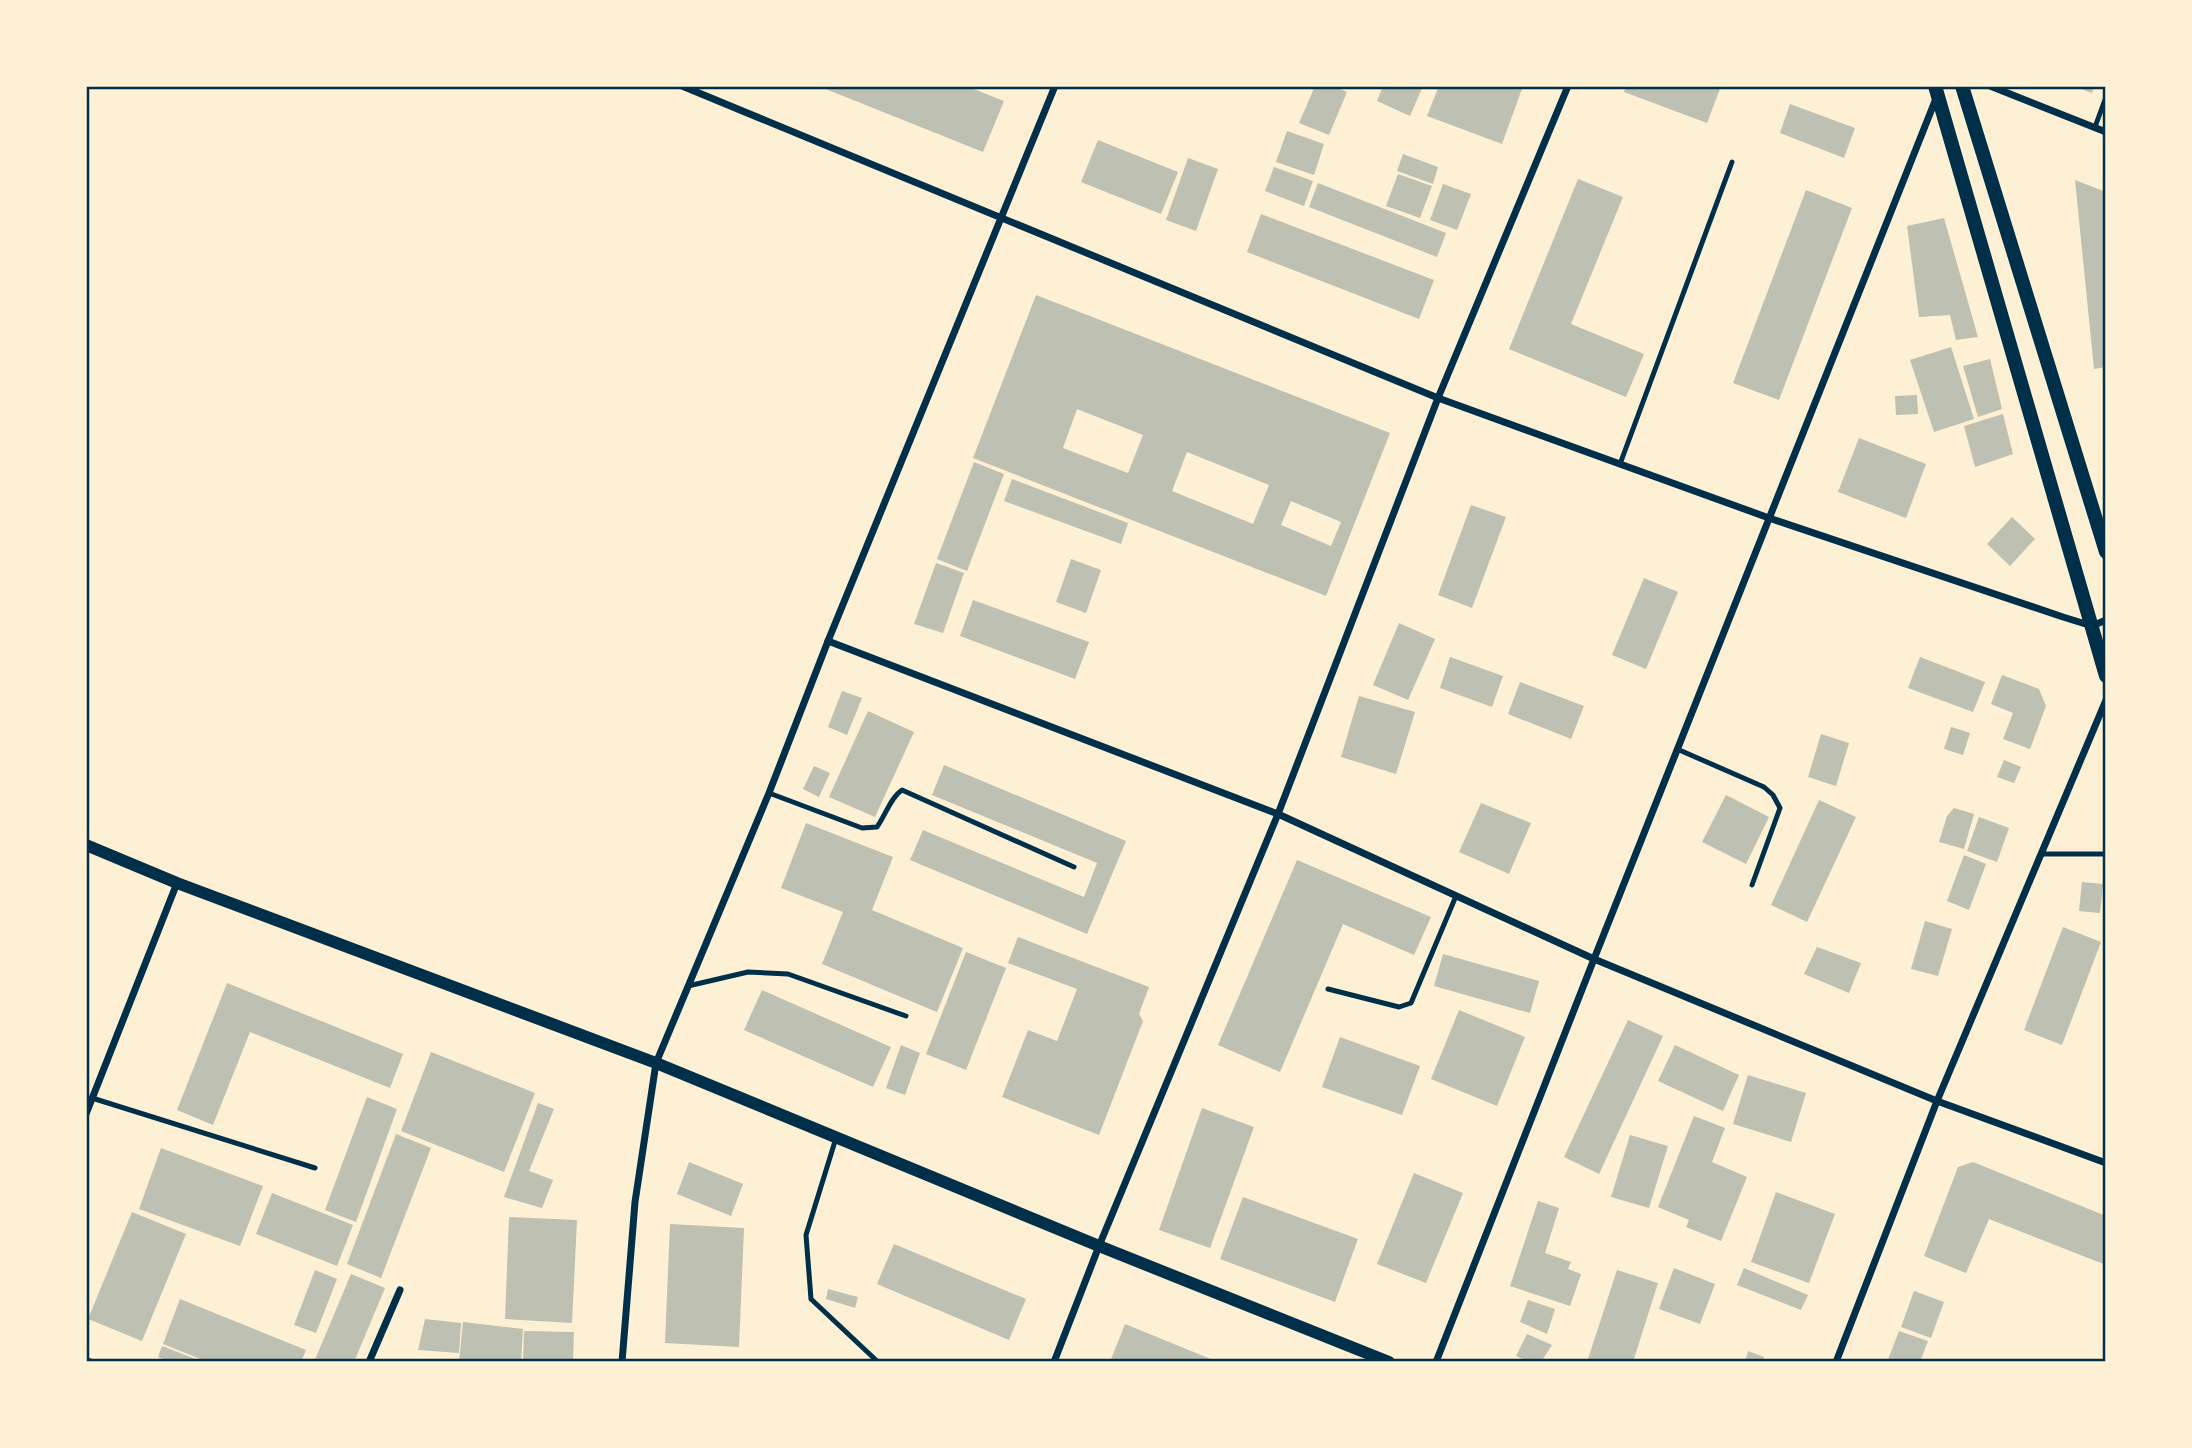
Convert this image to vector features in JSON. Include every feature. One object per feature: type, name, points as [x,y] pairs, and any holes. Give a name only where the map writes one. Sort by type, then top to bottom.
[{"type":"main road","points":[[1962,86],[2106,552]]},
{"type":"main road","points":[[1938,88],[2106,676]]},
{"type":"street","points":[[682,86],[1438,398],[1769,518],[2092,626],[2106,620]]},
{"type":"street","points":[[622,1362],[635,1202],[656,1063],[769,793],[828,641],[1055,86]]},
{"type":"street","points":[[1054,1362],[1098,1246],[1278,814],[1438,398],[1568,86]]},
{"type":"street","points":[[1990,86],[2106,132]]},
{"type":"street","points":[[1436,1362],[1938,88]]},
{"type":"street","points":[[828,641],[1278,814],[1594,959],[1937,1101],[2106,1163]]},
{"type":"street","points":[[1836,1362],[1937,1101],[2106,700]]},
{"type":"street","points":[[86,845],[177,883],[656,1063],[1098,1246],[1389,1362]]},
{"type":"street","points":[[86,1114],[177,883]]},
{"type":"street","points":[[369,1362],[400,1290]]},
{"type":"lane","points":[[2095,127],[2106,97]]},
{"type":"lane","points":[[1620,464],[1732,162]]},
{"type":"lane","points":[[1677,749],[1764,787],[1773,795],[1780,808],[1752,885]]},
{"type":"lane","points":[[769,793],[862,828],[877,827],[895,794],[902,790],[1074,867]]},
{"type":"lane","points":[[2041,854],[2106,854]]},
{"type":"lane","points":[[1328,989],[1399,1007],[1411,1003],[1456,896]]},
{"type":"lane","points":[[688,986],[748,972],[788,974],[906,1016]]},
{"type":"lane","points":[[92,1098],[315,1168]]},
{"type":"lane","points":[[836,1138],[806,1235],[811,1299],[878,1362]]},
{"type":"building","points":[[818,86],[966,86],[1004,101],[983,152]]},
{"type":"building","points":[[1315,86],[1333,86],[1347,92],[1329,135],[1299,123]]},
{"type":"building","points":[[1383,86],[1423,86],[1410,116],[1377,101]]},
{"type":"building","points":[[1439,86],[1523,86],[1502,144],[1427,116]]},
{"type":"building","points":[[1626,86],[1721,86],[1707,123],[1624,92]]},
{"type":"building","points":[[2073,86],[2094,86],[2092,93]]},
{"type":"building","points":[[1790,104],[1855,128],[1844,158],[1780,133]]},
{"type":"building","points":[[1287,131],[1324,144],[1314,175],[1276,162]]},
{"type":"building","points":[[1098,140],[1178,172],[1161,214],[1081,182]]},
{"type":"building","points":[[1403,154],[1438,167],[1433,184],[1397,171]]},
{"type":"building","points":[[1188,158],[1218,169],[1196,231],[1166,220]]},
{"type":"building","points":[[1274,167],[1313,181],[1304,206],[1265,191]]},
{"type":"building","points":[[1398,174],[1432,186],[1420,218],[1386,206]]},
{"type":"building","points":[[1578,179],[1623,197],[1571,324],[1644,354],[1626,397],[1509,349]]},
{"type":"building","points":[[2075,180],[2106,192],[2106,367],[2094,369]]},
{"type":"building","points":[[1318,183],[1446,233],[1437,257],[1309,207]]},
{"type":"building","points":[[1443,184],[1471,194],[1457,230],[1430,220]]},
{"type":"building","points":[[1806,190],[1852,208],[1779,400],[1733,383]]},
{"type":"building","points":[[1261,214],[1434,280],[1419,319],[1247,252]]},
{"type":"building","points":[[1944,218],[1978,337],[1956,340],[1950,315],[1919,317],[1907,226]]},
{"type":"building","points":[[1036,295],[1390,433],[1326,596],[973,458]],"holes":[[[1077,409],[1143,435],[1128,473],[1063,448]],[[1187,452],[1269,485],[1253,524],[1172,491]],[[1291,501],[1341,522],[1331,546],[1281,525]]]},
{"type":"building","points":[[1951,347],[1974,419],[1934,432],[1910,360]]},
{"type":"building","points":[[1990,359],[2002,409],[1978,417],[1963,366]]},
{"type":"building","points":[[1917,395],[1918,414],[1896,415],[1895,396]]},
{"type":"building","points":[[2003,414],[2013,454],[1975,467],[1964,426]]},
{"type":"building","points":[[1859,438],[1926,464],[1906,518],[1838,492]]},
{"type":"building","points":[[974,462],[1004,474],[967,571],[937,559]]},
{"type":"building","points":[[1012,479],[1128,523],[1121,544],[1004,501]]},
{"type":"building","points":[[1471,505],[1506,517],[1472,608],[1438,595]]},
{"type":"building","points":[[2012,517],[2035,539],[2010,566],[1987,544]]},
{"type":"building","points":[[1071,559],[1101,570],[1086,613],[1056,602]]},
{"type":"building","points":[[936,563],[964,573],[943,633],[914,624]]},
{"type":"building","points":[[1644,578],[1678,592],[1646,669],[1612,655]]},
{"type":"building","points":[[973,600],[1089,642],[1075,679],[960,636]]},
{"type":"building","points":[[1399,623],[1435,639],[1408,700],[1373,685]]},
{"type":"building","points":[[1450,657],[1503,676],[1492,707],[1440,688]]},
{"type":"building","points":[[1920,657],[1985,682],[1973,712],[1908,688]]},
{"type":"building","points":[[2002,675],[2039,689],[2046,706],[2030,749],[2003,739],[2013,713],[1991,704]]},
{"type":"building","points":[[1520,682],[1584,706],[1571,739],[1508,714]]},
{"type":"building","points":[[842,691],[862,698],[847,735],[828,727]]},
{"type":"building","points":[[1359,696],[1415,712],[1396,774],[1341,757]]},
{"type":"building","points":[[868,711],[914,732],[875,817],[829,797]]},
{"type":"building","points":[[1951,727],[1970,733],[1963,755],[1944,749]]},
{"type":"building","points":[[1821,734],[1849,743],[1836,786],[1808,777]]},
{"type":"building","points":[[2004,760],[2021,767],[2014,783],[1997,777]]},
{"type":"building","points":[[944,765],[1126,841],[1087,934],[910,860],[923,830],[1084,897],[1097,863],[932,795]]},
{"type":"building","points":[[814,766],[830,773],[819,797],[803,789]]},
{"type":"building","points":[[1726,795],[1769,817],[1746,864],[1702,842]]},
{"type":"building","points":[[1819,800],[1856,817],[1807,922],[1771,905]]},
{"type":"building","points":[[1481,803],[1531,823],[1509,874],[1459,852]]},
{"type":"building","points":[[1954,808],[1974,814],[1964,849],[1939,842],[1947,816]]},
{"type":"building","points":[[1979,817],[2009,828],[1997,862],[1967,851]]},
{"type":"building","points":[[806,823],[893,857],[872,910],[963,948],[937,1012],[822,964],[843,912],[781,888]]},
{"type":"building","points":[[1964,855],[1986,864],[1969,910],[1947,901]]},
{"type":"building","points":[[1297,860],[1431,917],[1414,955],[1343,924],[1280,1072],[1218,1045]]},
{"type":"building","points":[[2082,882],[2103,884],[2100,913],[2079,911]]},
{"type":"building","points":[[1925,921],[1952,929],[1938,976],[1911,969]]},
{"type":"building","points":[[2063,927],[2101,942],[2062,1045],[2024,1030]]},
{"type":"building","points":[[1018,937],[1149,987],[1139,1014],[1143,1021],[1099,1135],[1002,1097],[1028,1030],[1057,1041],[1077,989],[1008,963]]},
{"type":"building","points":[[1817,947],[1861,963],[1849,993],[1804,974]]},
{"type":"building","points":[[966,952],[1006,968],[966,1070],[926,1054]]},
{"type":"building","points":[[1443,954],[1539,981],[1530,1013],[1434,986]]},
{"type":"building","points":[[227,983],[403,1054],[390,1088],[250,1032],[213,1125],[177,1110]]},
{"type":"building","points":[[762,990],[891,1047],[873,1087],[744,1030]]},
{"type":"building","points":[[1459,1010],[1525,1037],[1497,1106],[1431,1079]]},
{"type":"building","points":[[1628,1020],[1663,1036],[1599,1174],[1564,1157]]},
{"type":"building","points":[[1340,1037],[1420,1066],[1402,1115],[1322,1087]]},
{"type":"building","points":[[901,1045],[920,1053],[905,1095],[886,1088]]},
{"type":"building","points":[[1675,1045],[1739,1075],[1723,1111],[1658,1081]]},
{"type":"building","points":[[431,1052],[535,1093],[504,1172],[401,1131]]},
{"type":"building","points":[[1748,1075],[1806,1093],[1791,1142],[1733,1124]]},
{"type":"building","points":[[367,1097],[397,1109],[356,1222],[325,1210]]},
{"type":"building","points":[[538,1103],[554,1109],[529,1171],[553,1180],[542,1208],[504,1197]]},
{"type":"building","points":[[1202,1108],[1254,1127],[1210,1248],[1159,1230]]},
{"type":"building","points":[[1694,1116],[1725,1128],[1712,1162],[1747,1177],[1721,1241],[1686,1227],[1689,1220],[1658,1207]]},
{"type":"building","points":[[396,1134],[431,1148],[381,1278],[347,1264]]},
{"type":"building","points":[[1630,1135],[1668,1146],[1649,1208],[1611,1197]]},
{"type":"building","points":[[161,1148],[263,1186],[240,1246],[139,1209]]},
{"type":"building","points":[[689,1162],[743,1184],[731,1216],[677,1194]]},
{"type":"building","points":[[1973,1162],[2106,1216],[2106,1265],[1989,1219],[1966,1273],[1924,1256],[1958,1167]]},
{"type":"building","points":[[1414,1173],[1463,1193],[1426,1283],[1377,1264]]},
{"type":"building","points":[[1776,1192],[1835,1214],[1809,1283],[1751,1262]]},
{"type":"building","points":[[272,1193],[353,1225],[337,1266],[256,1234]]},
{"type":"building","points":[[1243,1197],[1358,1239],[1335,1302],[1220,1259]]},
{"type":"building","points":[[1538,1201],[1559,1208],[1545,1253],[1571,1262],[1568,1269],[1581,1274],[1570,1306],[1510,1286]]},
{"type":"building","points":[[132,1212],[186,1234],[142,1341],[88,1319]]},
{"type":"building","points":[[509,1217],[577,1220],[572,1323],[505,1319]]},
{"type":"building","points":[[670,1224],[744,1228],[739,1347],[665,1343]]},
{"type":"building","points":[[894,1244],[1026,1299],[1009,1340],[877,1284]]},
{"type":"building","points":[[1674,1268],[1715,1284],[1700,1324],[1659,1309]]},
{"type":"building","points":[[1744,1268],[1808,1295],[1801,1310],[1737,1285]]},
{"type":"building","points":[[315,1270],[337,1279],[316,1333],[294,1325]]},
{"type":"building","points":[[1617,1270],[1658,1283],[1633,1362],[1587,1362]]},
{"type":"building","points":[[351,1274],[385,1288],[354,1362],[314,1362]]},
{"type":"building","points":[[828,1289],[858,1297],[855,1308],[826,1299]]},
{"type":"building","points":[[1914,1291],[1944,1302],[1931,1338],[1901,1327]]},
{"type":"building","points":[[180,1299],[306,1350],[301,1362],[208,1362],[163,1344]]},
{"type":"building","points":[[1528,1300],[1555,1309],[1547,1334],[1520,1322]]},
{"type":"building","points":[[425,1319],[461,1323],[459,1353],[418,1350]]},
{"type":"building","points":[[463,1322],[523,1329],[521,1362],[459,1362]]},
{"type":"building","points":[[1125,1324],[1218,1362],[1110,1362]]},
{"type":"building","points":[[524,1331],[574,1332],[573,1362],[523,1362]]},
{"type":"building","points":[[1899,1331],[1928,1341],[1920,1362],[1887,1362]]},
{"type":"building","points":[[1527,1334],[1552,1345],[1541,1362],[1529,1362],[1516,1356]]},
{"type":"building","points":[[162,1346],[203,1362],[170,1362],[158,1357]]},
{"type":"building","points":[[1748,1351],[1764,1357],[1762,1362],[1745,1362]]}]
